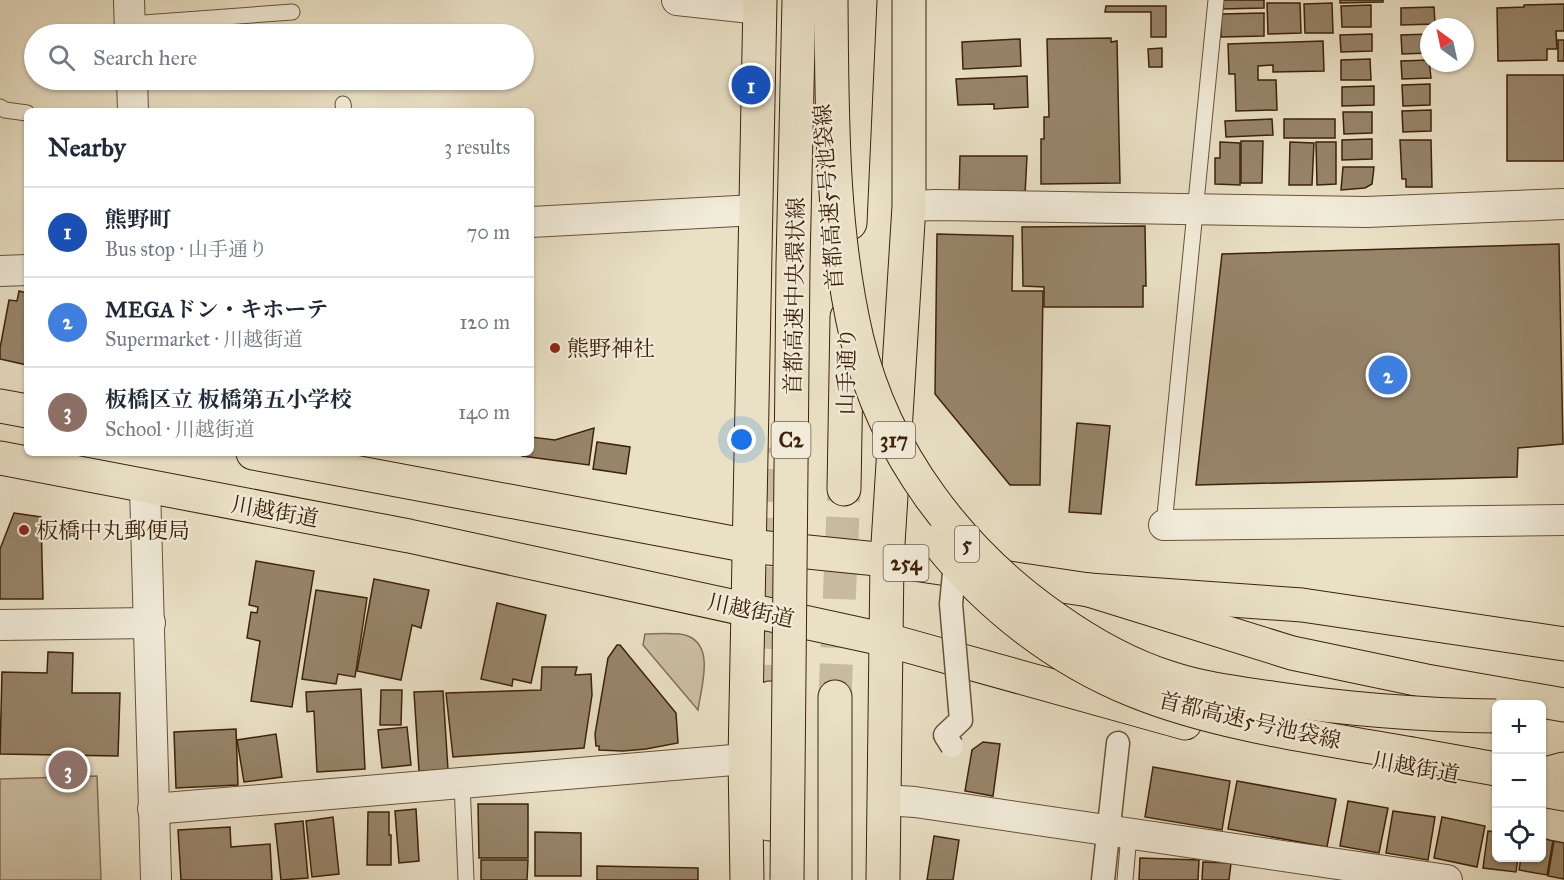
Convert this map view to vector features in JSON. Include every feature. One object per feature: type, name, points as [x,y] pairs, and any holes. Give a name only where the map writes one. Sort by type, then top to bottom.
[{"type":"main road","name":"首都高速中央環状線","points":[[787,880],[793,264],[799,0]]},
{"type":"main road","name":"首都高速中央環状線","points":[[800,880],[810,0]]},
{"type":"main road","name":"首都高速5号池袋線","points":[[820,0],[828,260],[843,343],[864,407],[900,486],[929,532],[949,557],[975,585],[1029,631],[1082,664],[1134,691],[1216,716],[1311,736],[1492,768]]},
{"type":"main road","name":"首都高速5号池袋線","points":[[831,0],[837,208],[858,343],[879,405],[897,443],[929,496],[966,543],[1022,594],[1068,628],[1121,658],[1168,678],[1222,691],[1308,703],[1383,711],[1492,716]]},
{"type":"main road","name":"山手通り","points":[[844,489],[848,258],[860,0]]},
{"type":"main road","name":"317","points":[[883,880],[887,560],[909,206],[909,0]]},
{"type":"main road","points":[[747,880],[746,759],[756,210],[767,3]]},
{"type":"main road","points":[[767,3],[775,448]]},
{"type":"main road","points":[[0,406],[24,410]]},
{"type":"main road","name":"254","points":[[269,456],[749,546],[887,560],[1089,590],[1302,605],[1564,644]]},
{"type":"main road","name":"川越街道","points":[[0,458],[408,536],[887,640],[1216,732],[1492,781]]},
{"type":"main road","points":[[1089,590],[1292,653],[1426,681],[1564,705]]},
{"type":"main road","points":[[768,880],[770,698]]},
{"type":"main road","points":[[835,698],[836,880]]},
{"type":"main road","points":[[1546,716],[1564,717]]},
{"type":"main road","points":[[1546,775],[1564,770]]},
{"type":"main road","points":[[1546,777],[1564,781]]},
{"type":"main road","points":[[1546,791],[1564,794]]},
{"type":"street","points":[[677,0],[767,3]]},
{"type":"street","points":[[132,90],[133,108]]},
{"type":"street","points":[[909,206],[1366,212],[1564,204]]},
{"type":"street","points":[[534,222],[756,210]]},
{"type":"street","points":[[0,271],[24,270]]},
{"type":"street","points":[[145,487],[156,880]]},
{"type":"street","points":[[952,746],[945,735],[961,720],[951,604],[960,519]]},
{"type":"street","points":[[1164,525],[1564,520]]},
{"type":"street","points":[[0,626],[150,623]]},
{"type":"street","points":[[1103,880],[1119,833],[1118,742]]},
{"type":"street","points":[[153,809],[746,759]]},
{"type":"street","points":[[884,800],[915,802],[1394,876],[1447,880]]},
{"type":"lane","points":[[1164,525],[1216,0]]},
{"type":"lane","points":[[130,19],[292,12]]},
{"type":"lane","points":[[0,107],[24,113]]},
{"type":"lane","points":[[462,783],[466,880]]},
{"type":"lane","points":[[1119,833],[1125,880]]},
{"type":"shaded area","points":[[645,634],[679,634],[696,641],[704,658],[698,710],[643,645]]},
{"type":"shaded area","points":[[97,776],[101,880],[0,880],[0,779]]},
{"type":"building","points":[[1222,0],[1264,0],[1264,8],[1222,9]]},
{"type":"building","points":[[1340,0],[1383,0],[1383,2],[1340,3]]},
{"type":"building","points":[[1267,3],[1300,3],[1301,33],[1268,34]]},
{"type":"building","points":[[1332,3],[1333,33],[1305,33],[1304,4]]},
{"type":"building","points":[[1564,4],[1564,31],[1556,31],[1557,49],[1547,49],[1547,60],[1498,61],[1497,8]]},
{"type":"building","points":[[1371,5],[1371,27],[1342,27],[1341,6]]},
{"type":"building","points":[[1106,6],[1166,6],[1166,37],[1151,37],[1151,12],[1105,12]]},
{"type":"building","points":[[1434,7],[1435,18],[1420,18],[1420,24],[1401,25],[1401,8]]},
{"type":"building","points":[[1264,13],[1264,36],[1221,37],[1221,14]]},
{"type":"building","points":[[1372,34],[1372,51],[1341,52],[1340,35]]},
{"type":"building","points":[[1420,34],[1420,53],[1402,54],[1401,35]]},
{"type":"building","points":[[1111,38],[1111,42],[1117,41],[1120,183],[1041,184],[1041,139],[1044,139],[1044,117],[1049,117],[1047,39]]},
{"type":"building","points":[[1020,39],[1021,66],[963,69],[962,42]]},
{"type":"building","points":[[1558,40],[1564,40],[1564,61],[1558,61]]},
{"type":"building","points":[[1323,41],[1324,71],[1273,72],[1273,65],[1258,66],[1258,80],[1276,80],[1277,110],[1236,111],[1235,74],[1229,74],[1228,44]]},
{"type":"building","points":[[1162,48],[1162,67],[1149,67],[1148,49]]},
{"type":"building","points":[[1370,59],[1371,80],[1341,80],[1341,60]]},
{"type":"building","points":[[1420,60],[1420,72],[1430,72],[1431,78],[1402,79],[1401,61]]},
{"type":"building","points":[[1507,75],[1564,75],[1564,161],[1507,161]]},
{"type":"building","points":[[1027,76],[1028,107],[994,109],[994,104],[958,105],[956,79]]},
{"type":"building","points":[[1430,84],[1430,105],[1403,106],[1402,85]]},
{"type":"building","points":[[1374,86],[1374,105],[1342,106],[1342,87]]},
{"type":"building","points":[[1431,110],[1431,131],[1403,132],[1402,111]]},
{"type":"building","points":[[1343,112],[1372,112],[1372,133],[1344,134]]},
{"type":"building","points":[[1272,119],[1273,135],[1226,137],[1225,121]]},
{"type":"building","points":[[1284,119],[1335,119],[1335,138],[1284,138]]},
{"type":"building","points":[[1372,139],[1372,159],[1342,160],[1342,140]]},
{"type":"building","points":[[1400,140],[1431,140],[1432,187],[1406,187],[1406,179],[1402,179]]},
{"type":"building","points":[[1241,141],[1263,141],[1262,183],[1241,183]]},
{"type":"building","points":[[1220,142],[1240,143],[1240,185],[1215,184],[1215,158],[1220,158]]},
{"type":"building","points":[[1290,142],[1314,143],[1312,185],[1289,185]]},
{"type":"building","points":[[1316,142],[1336,142],[1336,184],[1317,185]]},
{"type":"building","points":[[960,156],[1027,156],[1025,195],[959,194]]},
{"type":"building","points":[[1343,167],[1374,167],[1372,184],[1365,188],[1341,190]]},
{"type":"building","points":[[1145,226],[1146,286],[1143,286],[1143,307],[1044,307],[1044,287],[1023,286],[1022,227]]},
{"type":"building","points":[[937,234],[1013,236],[1012,291],[1043,291],[1040,485],[1010,485],[935,394]]},
{"type":"building","points":[[1559,244],[1563,444],[1518,448],[1517,477],[1196,485],[1222,254]]},
{"type":"building","points":[[19,291],[24,292],[24,364],[0,359],[9,300],[17,301]]},
{"type":"building","points":[[1077,423],[1110,426],[1101,514],[1069,512]]},
{"type":"building","points":[[594,428],[589,465],[522,456],[534,456],[534,437],[555,440]]},
{"type":"building","points":[[597,442],[630,447],[626,474],[593,469]]},
{"type":"building","points":[[14,513],[41,517],[43,599],[0,599],[0,549]]},
{"type":"building","points":[[256,561],[314,571],[292,707],[251,701],[260,641],[247,638],[251,612],[257,613],[258,607],[249,605]]},
{"type":"building","points":[[374,579],[429,590],[421,628],[412,625],[401,680],[357,671]]},
{"type":"building","points":[[316,590],[367,598],[355,677],[338,674],[336,684],[302,679]]},
{"type":"building","points":[[497,603],[546,615],[531,683],[513,679],[512,686],[481,679]]},
{"type":"building","points":[[617,645],[620,645],[676,713],[678,743],[623,751],[599,750],[599,746],[596,746],[595,734],[608,658]]},
{"type":"building","points":[[48,652],[73,653],[72,693],[120,693],[118,756],[0,754],[2,672],[47,673]]},
{"type":"building","points":[[542,667],[577,667],[575,675],[591,674],[592,695],[584,748],[453,757],[446,693],[541,690]]},
{"type":"building","points":[[361,689],[365,769],[317,772],[314,711],[307,712],[306,692]]},
{"type":"building","points":[[381,690],[402,690],[401,725],[380,725]]},
{"type":"building","points":[[443,691],[448,770],[419,771],[414,692]]},
{"type":"building","points":[[407,727],[411,765],[382,768],[378,730]]},
{"type":"building","points":[[236,729],[238,785],[176,788],[174,732]]},
{"type":"building","points":[[276,734],[282,777],[244,782],[237,740]]},
{"type":"building","points":[[983,742],[1000,744],[993,796],[965,791],[972,750]]},
{"type":"building","points":[[1153,767],[1230,781],[1222,830],[1145,817]]},
{"type":"building","points":[[1237,781],[1336,799],[1327,847],[1228,829]]},
{"type":"building","points":[[1348,801],[1388,808],[1379,853],[1340,846]]},
{"type":"building","points":[[478,804],[528,804],[528,858],[479,858]]},
{"type":"building","points":[[416,809],[419,861],[399,863],[395,811]]},
{"type":"building","points":[[1393,811],[1435,817],[1428,860],[1386,853]]},
{"type":"building","points":[[368,812],[389,812],[391,865],[367,865]]},
{"type":"building","points":[[333,817],[339,874],[312,877],[306,821]]},
{"type":"building","points":[[1442,817],[1485,826],[1477,867],[1434,858]]},
{"type":"building","points":[[303,821],[308,878],[281,880],[275,824]]},
{"type":"building","points":[[230,827],[231,847],[270,844],[272,880],[181,880],[178,830]]},
{"type":"building","points":[[1488,831],[1492,832],[1492,862],[1517,862],[1516,872],[1483,868]]},
{"type":"building","points":[[535,832],[581,833],[581,876],[535,876]]},
{"type":"building","points":[[934,836],[959,840],[953,880],[927,880]]},
{"type":"building","points":[[1546,839],[1553,841],[1547,875],[1519,870],[1520,862],[1546,862]]},
{"type":"building","points":[[1554,841],[1564,843],[1564,879],[1548,876]]},
{"type":"building","points":[[1140,858],[1199,860],[1198,880],[1139,880]]},
{"type":"building","points":[[481,860],[528,860],[527,880],[481,880]]},
{"type":"building","points":[[1203,862],[1231,863],[1229,880],[1202,880]]},
{"type":"building","points":[[597,866],[698,868],[698,880],[597,880]]},
{"type":"tunnel","points":[[770,698],[775,448]]},
{"type":"tunnel","points":[[835,697],[844,489]]},
{"type":"place","name":"熊野町","points":[[751,85]]},
{"type":"place","name":"熊野神社","points":[[555,348]]},
{"type":"place","name":"MEGAドン・キホーテ","points":[[1388,375]]},
{"type":"place","name":"板橋中丸郵便局","points":[[24,530]]},
{"type":"place","name":"板橋区立 板橋第五小学校","points":[[68,770]]}]
